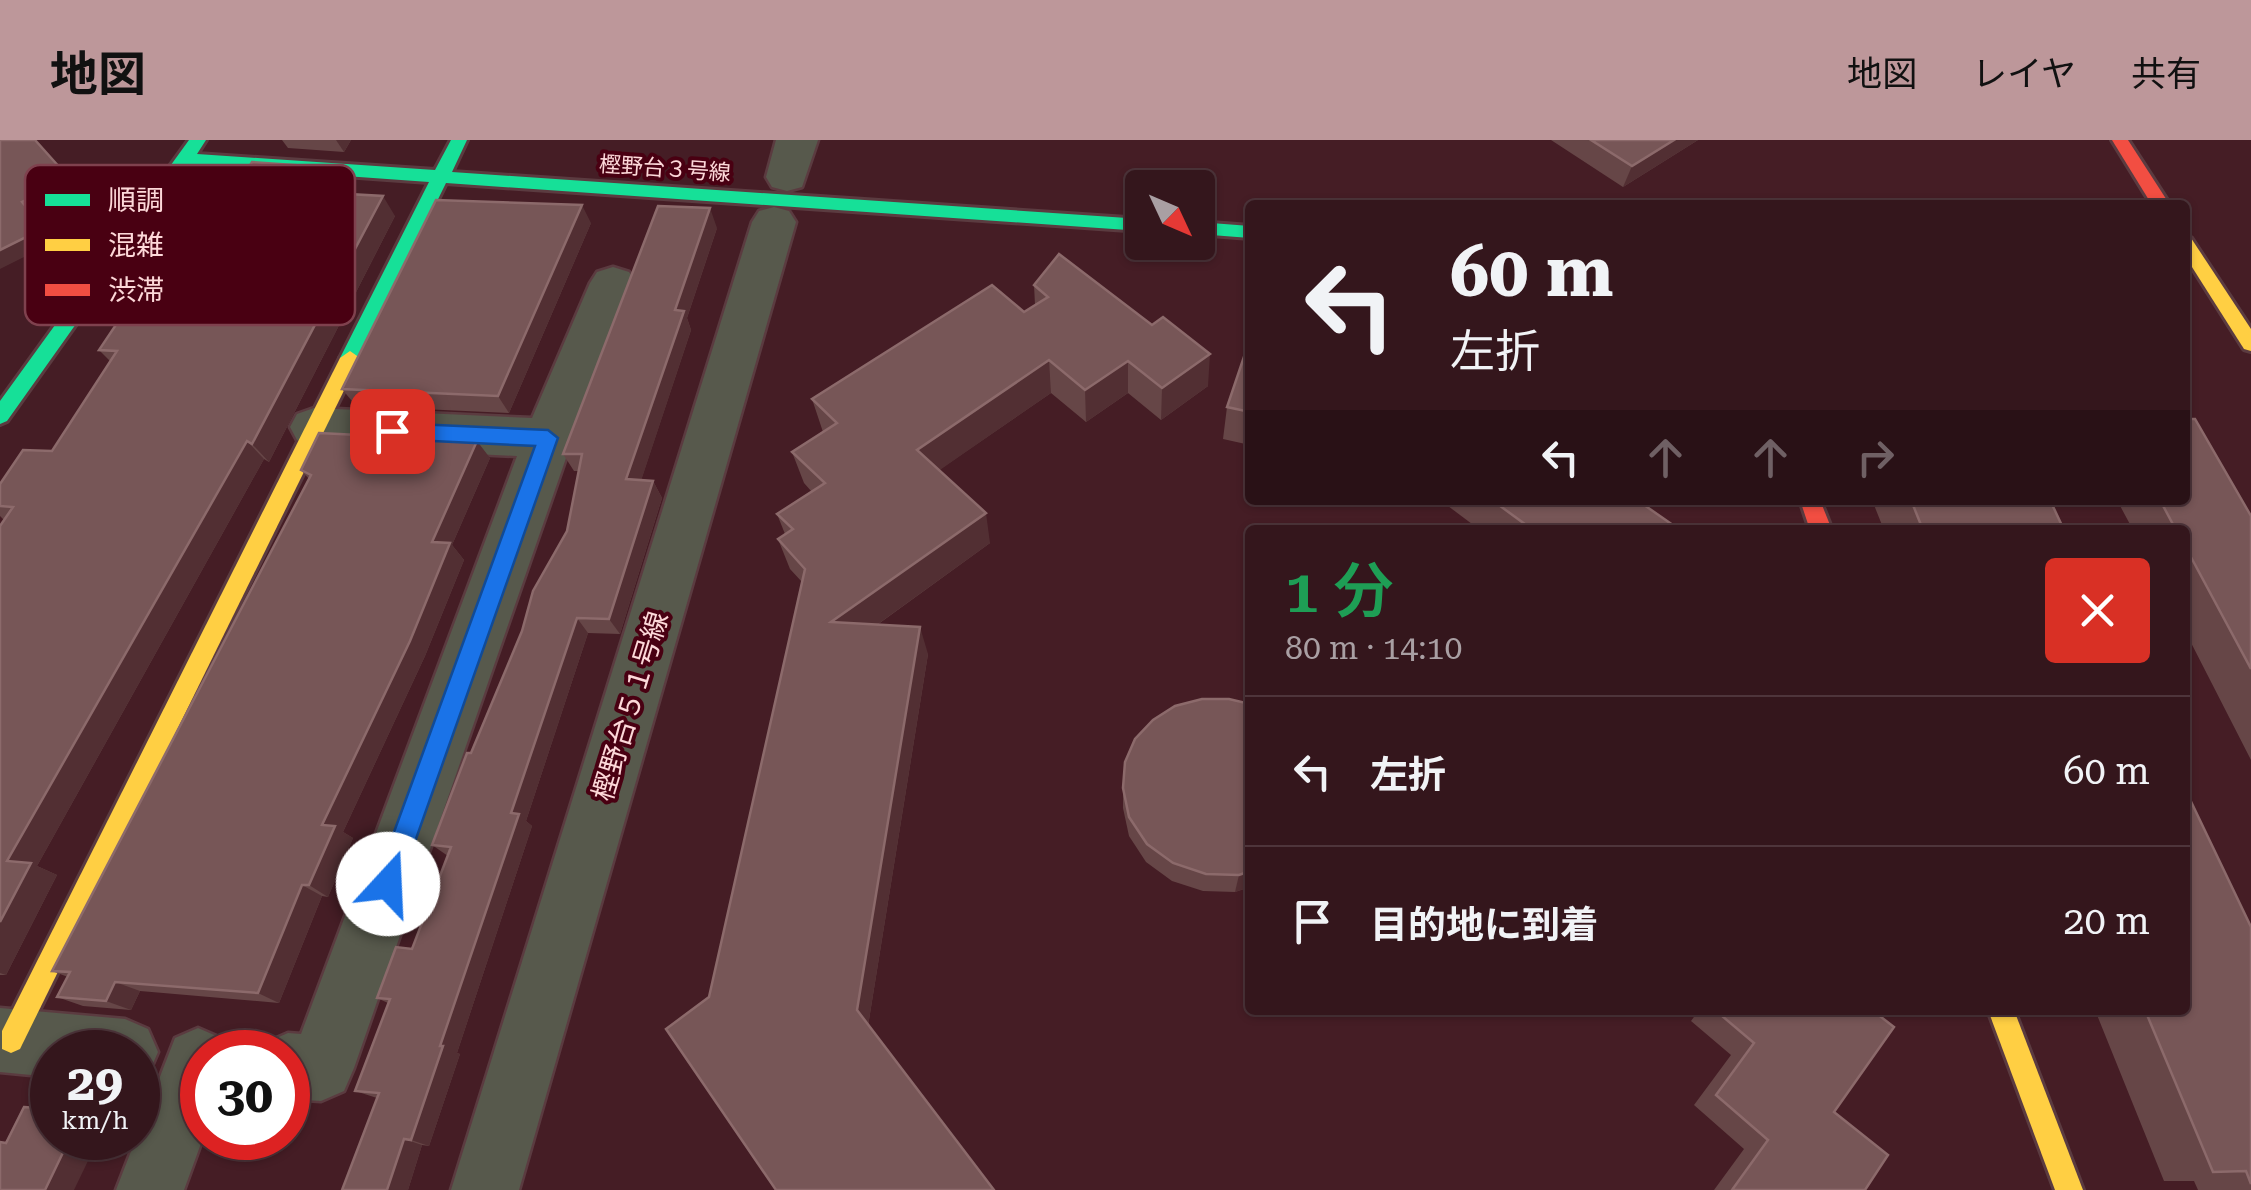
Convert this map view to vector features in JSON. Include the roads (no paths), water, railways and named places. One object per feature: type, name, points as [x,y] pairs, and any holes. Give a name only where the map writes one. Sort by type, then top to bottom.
[{"type":"street","points":[[6,1040],[459,140]]},
{"type":"street","points":[[2120,140],[2159,200]]},
{"type":"street","name":"樫野台３号線","points":[[192,150],[334,165]]},
{"type":"street","name":"樫野台３号線","points":[[355,167],[1125,224]]},
{"type":"street","name":"樫野台５１号線","points":[[486,1190],[786,180]]},
{"type":"street","points":[[1215,229],[1245,232]]},
{"type":"street","points":[[2190,250],[2251,344]]},
{"type":"street","points":[[310,1067],[321,1068],[548,438],[613,283]]},
{"type":"street","points":[[0,416],[66,325]]},
{"type":"street","points":[[314,427],[548,438]]},
{"type":"street","points":[[2003,1015],[2068,1190]]},
{"type":"street","points":[[150,1190],[179,1059]]}]
